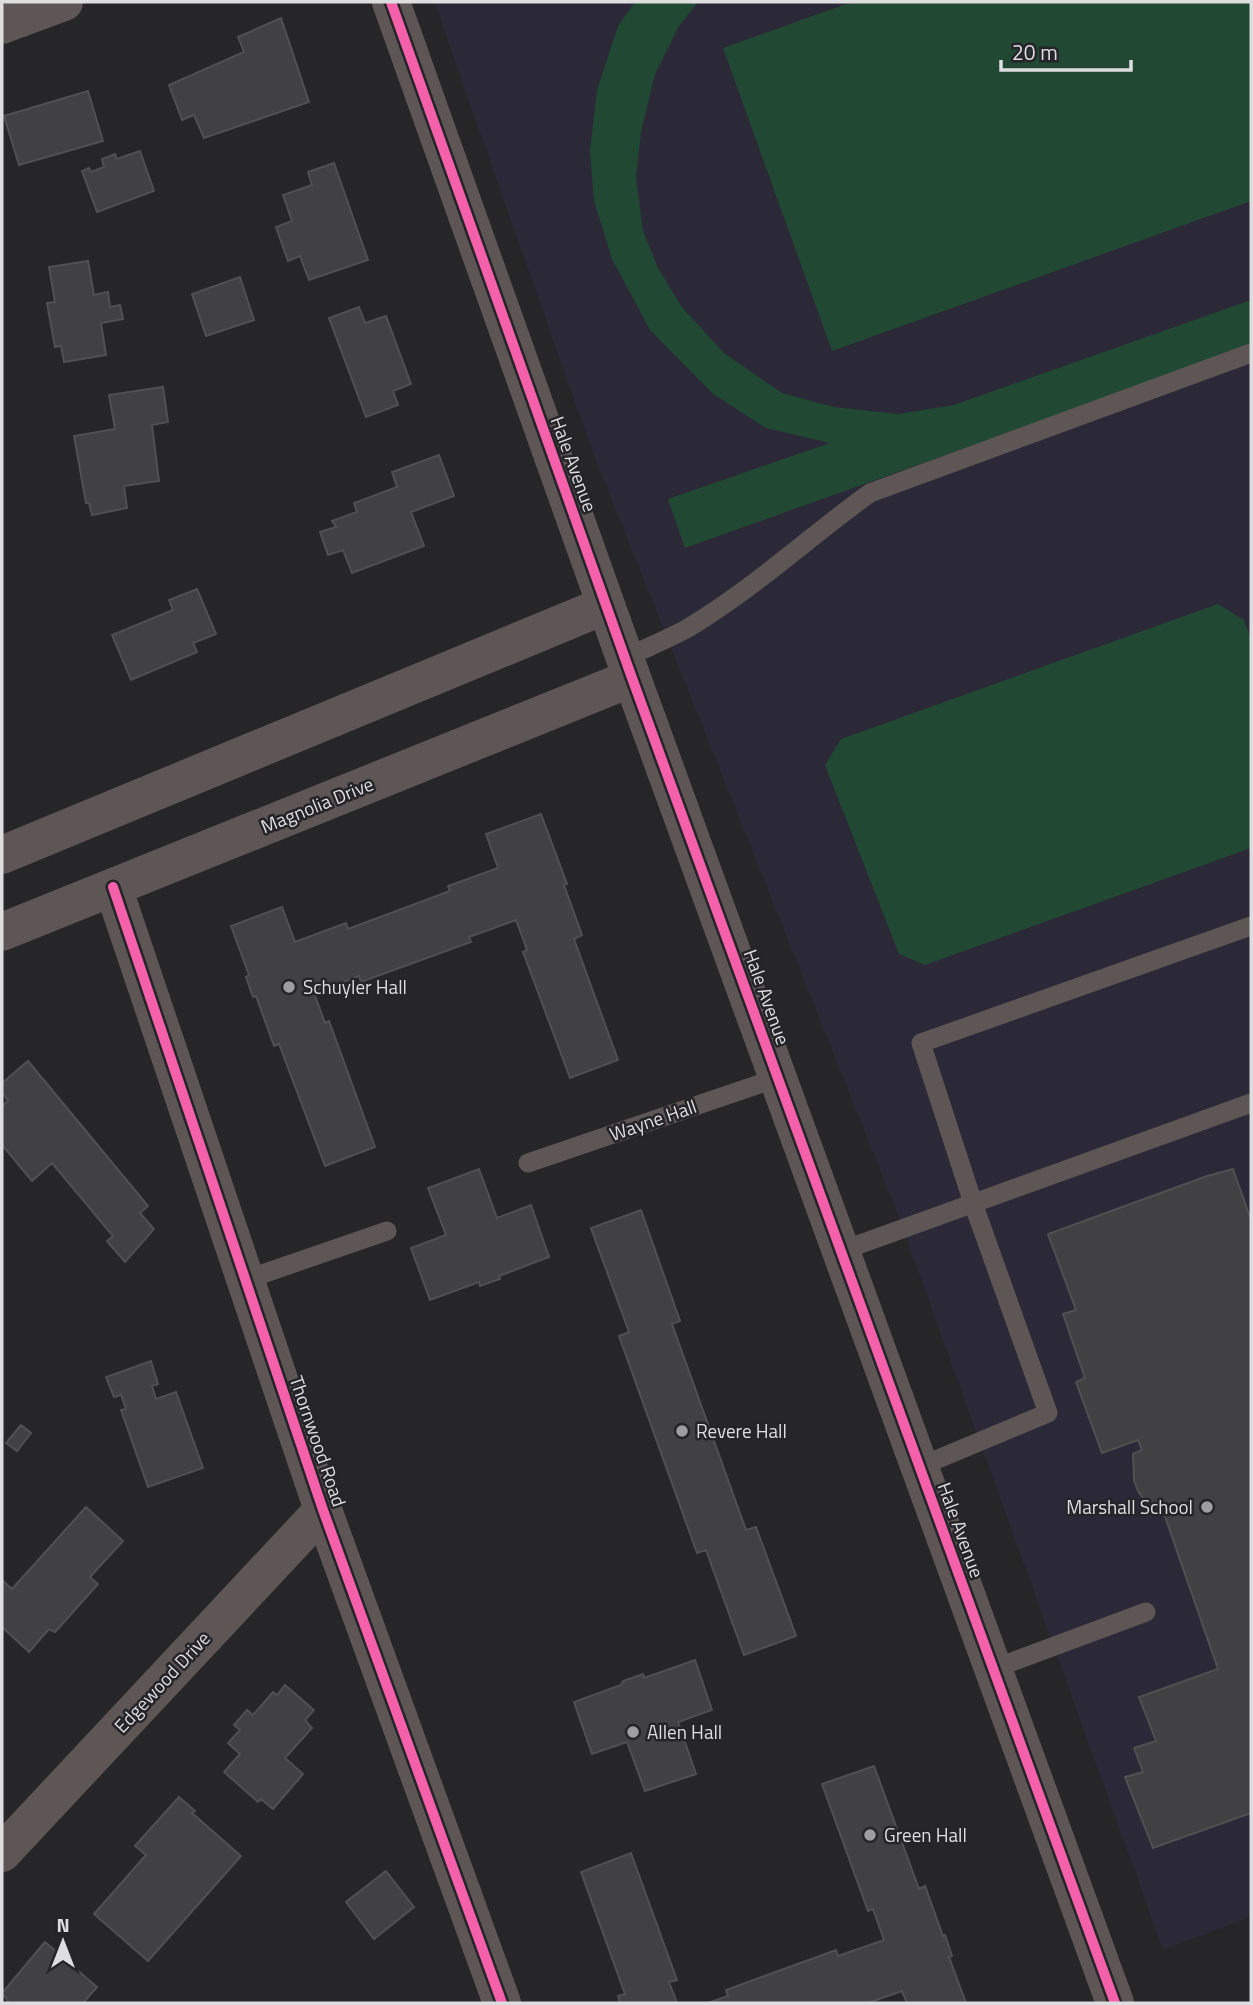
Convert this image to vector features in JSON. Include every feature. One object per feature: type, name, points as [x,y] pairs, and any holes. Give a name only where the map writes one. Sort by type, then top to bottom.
[{"type":"street","points":[[2,24],[64,2]]},
{"type":"street","name":"Hale Avenue","points":[[391,2],[628,668],[1115,2003]]},
{"type":"street","points":[[2,855],[606,605]]},
{"type":"street","name":"Magnolia Drive","points":[[2,932],[628,668]]},
{"type":"street","name":"Thornwood Road","points":[[113,887],[323,1510],[502,2003]]},
{"type":"street","name":"Edgewood Drive","points":[[2,1853],[323,1510]]},
{"type":"lane","points":[[628,668],[773,569],[818,531],[870,493],[1251,353]]},
{"type":"lane","points":[[919,1467],[1048,1413],[973,1203],[920,1043],[1251,926]]},
{"type":"lane","name":"Wayne Hall","points":[[528,1163],[777,1077]]},
{"type":"lane","points":[[841,1251],[1251,1103]]},
{"type":"lane","points":[[245,1280],[387,1231]]},
{"type":"lane","points":[[993,1669],[1146,1612]]},
{"type":"shaded area","points":[[434,2],[1251,2],[1251,1917],[1163,1950],[896,1210],[591,448]]},
{"type":"green space","points":[[635,2],[698,2],[679,26],[655,74],[641,132],[636,177],[643,231],[658,268],[681,306],[724,353],[782,393],[834,407],[898,414],[954,405],[1251,300],[1251,346],[685,548],[668,499],[830,443],[766,428],[713,394],[650,330],[612,259],[594,201],[590,150],[597,90],[618,26]]},
{"type":"green space","points":[[852,2],[1251,2],[1251,201],[832,351],[723,48]]},
{"type":"green space","points":[[1218,604],[1244,620],[1251,639],[1251,848],[925,965],[899,954],[825,765],[841,739]]},
{"type":"building","points":[[281,18],[309,102],[204,138],[194,115],[182,120],[169,85],[244,52],[238,37]]},
{"type":"building","points":[[88,91],[103,141],[19,165],[4,116]]},
{"type":"building","points":[[140,151],[154,191],[97,212],[82,171],[89,168],[91,172],[104,167],[102,159],[115,154],[117,159]]},
{"type":"building","points":[[334,163],[368,260],[309,280],[300,256],[288,261],[276,227],[292,221],[283,195],[312,185],[308,172]]},
{"type":"building","points":[[88,261],[94,295],[108,292],[110,307],[120,305],[123,319],[101,323],[106,355],[64,362],[61,346],[55,347],[47,303],[55,302],[49,267]]},
{"type":"building","points":[[240,277],[254,320],[206,336],[192,294]]},
{"type":"building","points":[[359,307],[365,323],[386,316],[411,384],[393,391],[398,405],[366,417],[329,318]]},
{"type":"building","points":[[163,387],[168,422],[152,425],[159,481],[124,486],[127,508],[92,515],[89,503],[86,503],[74,436],[115,429],[109,395]]},
{"type":"building","points":[[439,455],[454,496],[411,512],[424,546],[352,573],[343,550],[328,555],[320,532],[336,527],[332,521],[357,512],[354,503],[397,487],[392,472]]},
{"type":"building","points":[[197,589],[216,634],[193,643],[197,652],[131,680],[112,635],[173,610],[169,600]]},
{"type":"building","name":"Schuyler Hall","points":[[541,814],[567,884],[564,885],[582,935],[574,939],[618,1060],[570,1078],[523,952],[527,950],[516,920],[469,937],[471,942],[361,982],[359,976],[314,993],[325,1023],[329,1021],[375,1147],[325,1166],[279,1044],[274,1046],[256,996],[253,997],[246,977],[249,975],[231,926],[282,907],[295,942],[346,923],[348,929],[450,891],[448,886],[498,868],[486,834]]},
{"type":"building","points":[[28,1061],[148,1206],[140,1213],[154,1229],[125,1262],[107,1241],[113,1236],[52,1163],[32,1181],[2,1145],[2,1106],[8,1101],[2,1092],[2,1083]]},
{"type":"building","points":[[479,1169],[497,1218],[531,1205],[549,1257],[499,1276],[500,1279],[480,1286],[479,1282],[430,1300],[411,1248],[446,1235],[428,1188]]},
{"type":"building","name":"Marshall School","points":[[1233,1169],[1251,1220],[1251,1813],[1153,1848],[1125,1777],[1143,1772],[1134,1748],[1156,1741],[1139,1697],[1218,1669],[1162,1508],[1163,1501],[1152,1505],[1147,1502],[1134,1481],[1133,1454],[1142,1450],[1138,1440],[1102,1453],[1076,1382],[1085,1378],[1063,1314],[1076,1310],[1048,1234]]},
{"type":"building","name":"Revere Hall","points":[[641,1210],[680,1321],[672,1324],[746,1530],[756,1527],[796,1636],[744,1655],[706,1550],[697,1553],[619,1336],[629,1332],[591,1228]]},
{"type":"building","points":[[151,1361],[158,1384],[152,1386],[156,1399],[176,1392],[203,1468],[148,1487],[121,1410],[126,1409],[121,1395],[114,1397],[106,1377]]},
{"type":"building","points":[[21,1425],[31,1433],[17,1451],[6,1443]]},
{"type":"building","points":[[86,1507],[123,1541],[90,1577],[98,1584],[55,1632],[49,1629],[29,1652],[2,1627],[2,1580],[12,1589]]},
{"type":"building","name":"Allen Hall","points":[[695,1660],[712,1710],[678,1722],[696,1774],[645,1791],[627,1742],[592,1754],[574,1702],[643,1674],[644,1678]]},
{"type":"building","points":[[285,1685],[314,1710],[305,1720],[312,1728],[285,1758],[303,1774],[273,1809],[261,1799],[258,1802],[224,1772],[240,1754],[228,1743],[240,1730],[234,1725],[247,1710],[253,1715],[273,1692],[277,1695]]},
{"type":"building","name":"Green Hall","points":[[874,1766],[919,1889],[925,1886],[943,1936],[945,1935],[952,1956],[949,1957],[966,2003],[907,2003],[902,1991],[868,2003],[708,2003],[728,1996],[726,1990],[836,1950],[838,1956],[884,1940],[873,1909],[868,1911],[822,1784]]},
{"type":"building","points":[[179,1797],[195,1811],[192,1813],[241,1856],[148,1961],[94,1914],[146,1855],[135,1846]]},
{"type":"building","points":[[631,1853],[677,1980],[669,1982],[677,2003],[620,2003],[618,1996],[625,1994],[581,1872]]},
{"type":"building","points":[[386,1871],[414,1907],[374,1939],[346,1902]]},
{"type":"building","points":[[45,1942],[97,1987],[83,2003],[6,2003],[8,2001],[2,1993]]},
{"type":"cycle path","points":[[391,2],[632,678],[1115,2003]]},
{"type":"cycle path","points":[[113,887],[323,1510],[502,2003]]},
{"type":"place","name":"Schuyler Hall","points":[[289,987]]},
{"type":"place","name":"Revere Hall","points":[[682,1431]]},
{"type":"place","name":"Marshall School","points":[[1207,1507]]},
{"type":"place","name":"Allen Hall","points":[[633,1732]]},
{"type":"place","name":"Green Hall","points":[[870,1835]]}]
